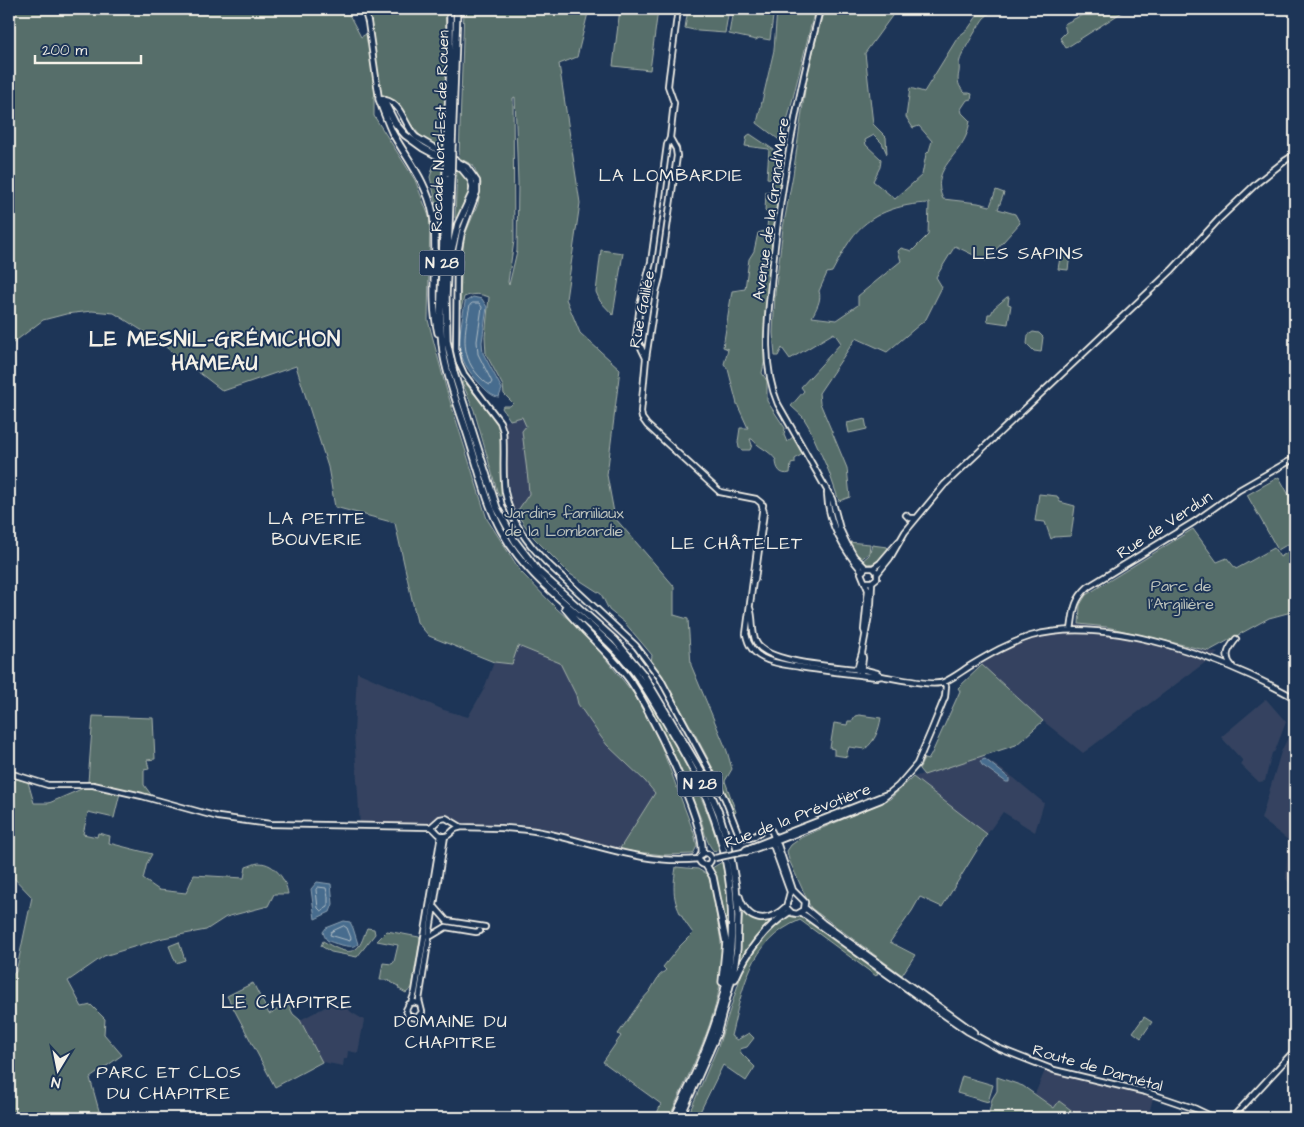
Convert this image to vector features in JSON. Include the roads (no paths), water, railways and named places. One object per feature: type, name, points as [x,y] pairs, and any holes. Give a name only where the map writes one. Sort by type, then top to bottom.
[{"type":"highway","name":"Rocade Nord-Est de Rouen","points":[[450,9],[450,143]]},
{"type":"highway","name":"Rocade Nord-Est de Rouen","points":[[457,9],[440,308],[443,352],[449,378],[494,515],[508,542],[534,576],[614,649],[633,670],[682,750],[710,804],[725,854],[732,911],[728,974],[717,1017],[674,1118]]},
{"type":"highway","points":[[381,99],[395,123],[406,135],[423,148],[462,169],[471,180],[472,194],[456,232],[447,275]]},
{"type":"highway","points":[[381,99],[392,132],[418,172],[431,206],[435,231],[434,299],[436,326],[443,352]]},
{"type":"highway","name":"Rocade Nord-Est de Rouen","points":[[448,175],[446,327],[451,363],[493,497],[518,547],[538,571],[615,640],[637,665],[698,766],[714,798],[729,847],[736,887],[738,932],[736,960],[720,1025],[680,1118]]},
{"type":"highway","points":[[556,596],[572,617],[617,664],[643,700],[691,808],[702,839],[701,857]]},
{"type":"highway","points":[[706,865],[713,876],[726,942],[717,1017]]},
{"type":"highway","points":[[736,887],[743,907],[754,917],[762,919],[772,917],[788,909]]},
{"type":"highway","points":[[730,990],[740,967],[751,949],[788,909]]},
{"type":"street","points":[[364,9],[376,82],[381,99],[398,107],[410,131],[416,137],[467,167],[476,181],[477,192],[462,232],[457,258],[456,357],[464,374],[496,417],[503,431],[505,493],[518,527],[532,548],[636,646],[660,678],[724,799],[736,832],[742,837],[750,838],[755,837],[764,828],[772,830],[793,890],[804,899],[805,908],[800,913],[794,914],[788,909],[790,892],[776,854],[775,840]]},
{"type":"street","name":"Rue Galilée","points":[[646,358],[636,337],[640,305],[651,262],[667,144],[670,138],[673,100],[668,82],[678,9]]},
{"type":"street","name":"Avenue de la Grand'Mare","points":[[820,9],[788,150],[773,261],[769,307],[768,354],[770,380],[778,404],[832,499],[840,529],[847,544],[864,569]]},
{"type":"street","name":"Rue Galilée","points":[[646,358],[660,277],[677,156],[676,149],[670,138]]},
{"type":"street","points":[[865,633],[868,596],[866,582],[861,577],[864,569],[874,568],[880,563],[944,485],[1168,274],[1256,183],[1295,154]]},
{"type":"street","points":[[646,358],[641,412],[644,422],[721,493],[754,498],[762,505],[764,512],[756,579],[753,582],[750,606],[755,642],[765,652],[791,660],[930,683],[944,682],[1003,647],[1033,636],[1071,630],[1105,632],[1138,638],[1233,667],[1295,698]]},
{"type":"street","name":"Rue de Verdun","points":[[1071,630],[1075,604],[1088,587],[1194,522],[1238,490],[1295,458]]},
{"type":"street","points":[[906,515],[909,518],[916,518]]},
{"type":"street","points":[[859,672],[863,658],[862,653],[872,582],[894,552],[899,541]]},
{"type":"street","points":[[874,568],[877,574]]},
{"type":"street","points":[[866,582],[872,582]]},
{"type":"street","points":[[1233,667],[1228,660],[1227,654],[1228,649],[1236,639]]},
{"type":"street","name":"Rue de la Prévotière","points":[[713,858],[746,852],[881,800],[903,781],[917,764],[944,701],[946,689],[944,682]]},
{"type":"street","points":[[9,773],[48,785],[86,784],[202,813],[270,824],[431,827],[443,818],[462,827]]},
{"type":"street","points":[[452,823],[453,830]]},
{"type":"street","points":[[436,830],[437,824]]},
{"type":"street","points":[[431,827],[443,836]]},
{"type":"street","points":[[443,836],[462,827],[505,828],[540,832],[640,858],[658,860],[701,857],[708,854],[713,858],[706,865],[702,864],[701,857]]},
{"type":"street","points":[[427,936],[415,992],[406,1010],[408,1016],[414,1018],[421,1014],[422,1009],[418,1000],[443,836]]},
{"type":"street","points":[[788,899],[793,895],[800,896]]},
{"type":"street","points":[[432,905],[447,921],[485,927]]},
{"type":"street","name":"Route de Darnétal","points":[[805,908],[875,962],[969,1028],[976,1035]]},
{"type":"street","name":"Route de Darnétal","points":[[800,913],[967,1031],[1006,1052],[1038,1065],[1146,1092],[1196,1109],[1214,1118]]},
{"type":"street","points":[[427,936],[446,927],[480,931]]},
{"type":"street","points":[[411,1003],[420,1004]]},
{"type":"street","points":[[1232,1118],[1295,1050]]},
{"type":"water","points":[[473,297],[482,299],[487,307],[482,342],[483,353],[502,389],[499,397],[492,395],[481,385],[465,365],[462,356],[460,337],[465,302]]},
{"type":"water","points":[[985,759],[1009,778],[1009,782],[1006,782],[982,765],[980,761]]},
{"type":"water","points":[[317,882],[331,884],[333,904],[330,912],[315,919],[311,889]]},
{"type":"water","points":[[344,921],[350,922],[353,928],[358,944],[355,946],[345,946],[327,940],[323,932],[326,928]]},
{"type":"district","name":"LA LOMBARDIE","points":[[671,175]]},
{"type":"district","name":"LES SAPINS","points":[[1028,253]]},
{"type":"district","name":"LE MESNIL-GRÉMICHON HAMEAU","points":[[215,351]]},
{"type":"district","name":"LA PETITE BOUVERIE","points":[[317,528]]},
{"type":"district","name":"LE CHÂTELET","points":[[737,543]]},
{"type":"district","name":"LE CHAPITRE","points":[[287,1001]]},
{"type":"district","name":"DOMAINE DU CHAPITRE","points":[[451,1031]]},
{"type":"district","name":"PARC ET CLOS DU CHAPITRE","points":[[169,1082]]},
{"type":"park label","name":"Jardins familiaux de la Lombardie","points":[[564,521]]},
{"type":"park label","name":"Parc de l'Argilière","points":[[1181,594]]}]
